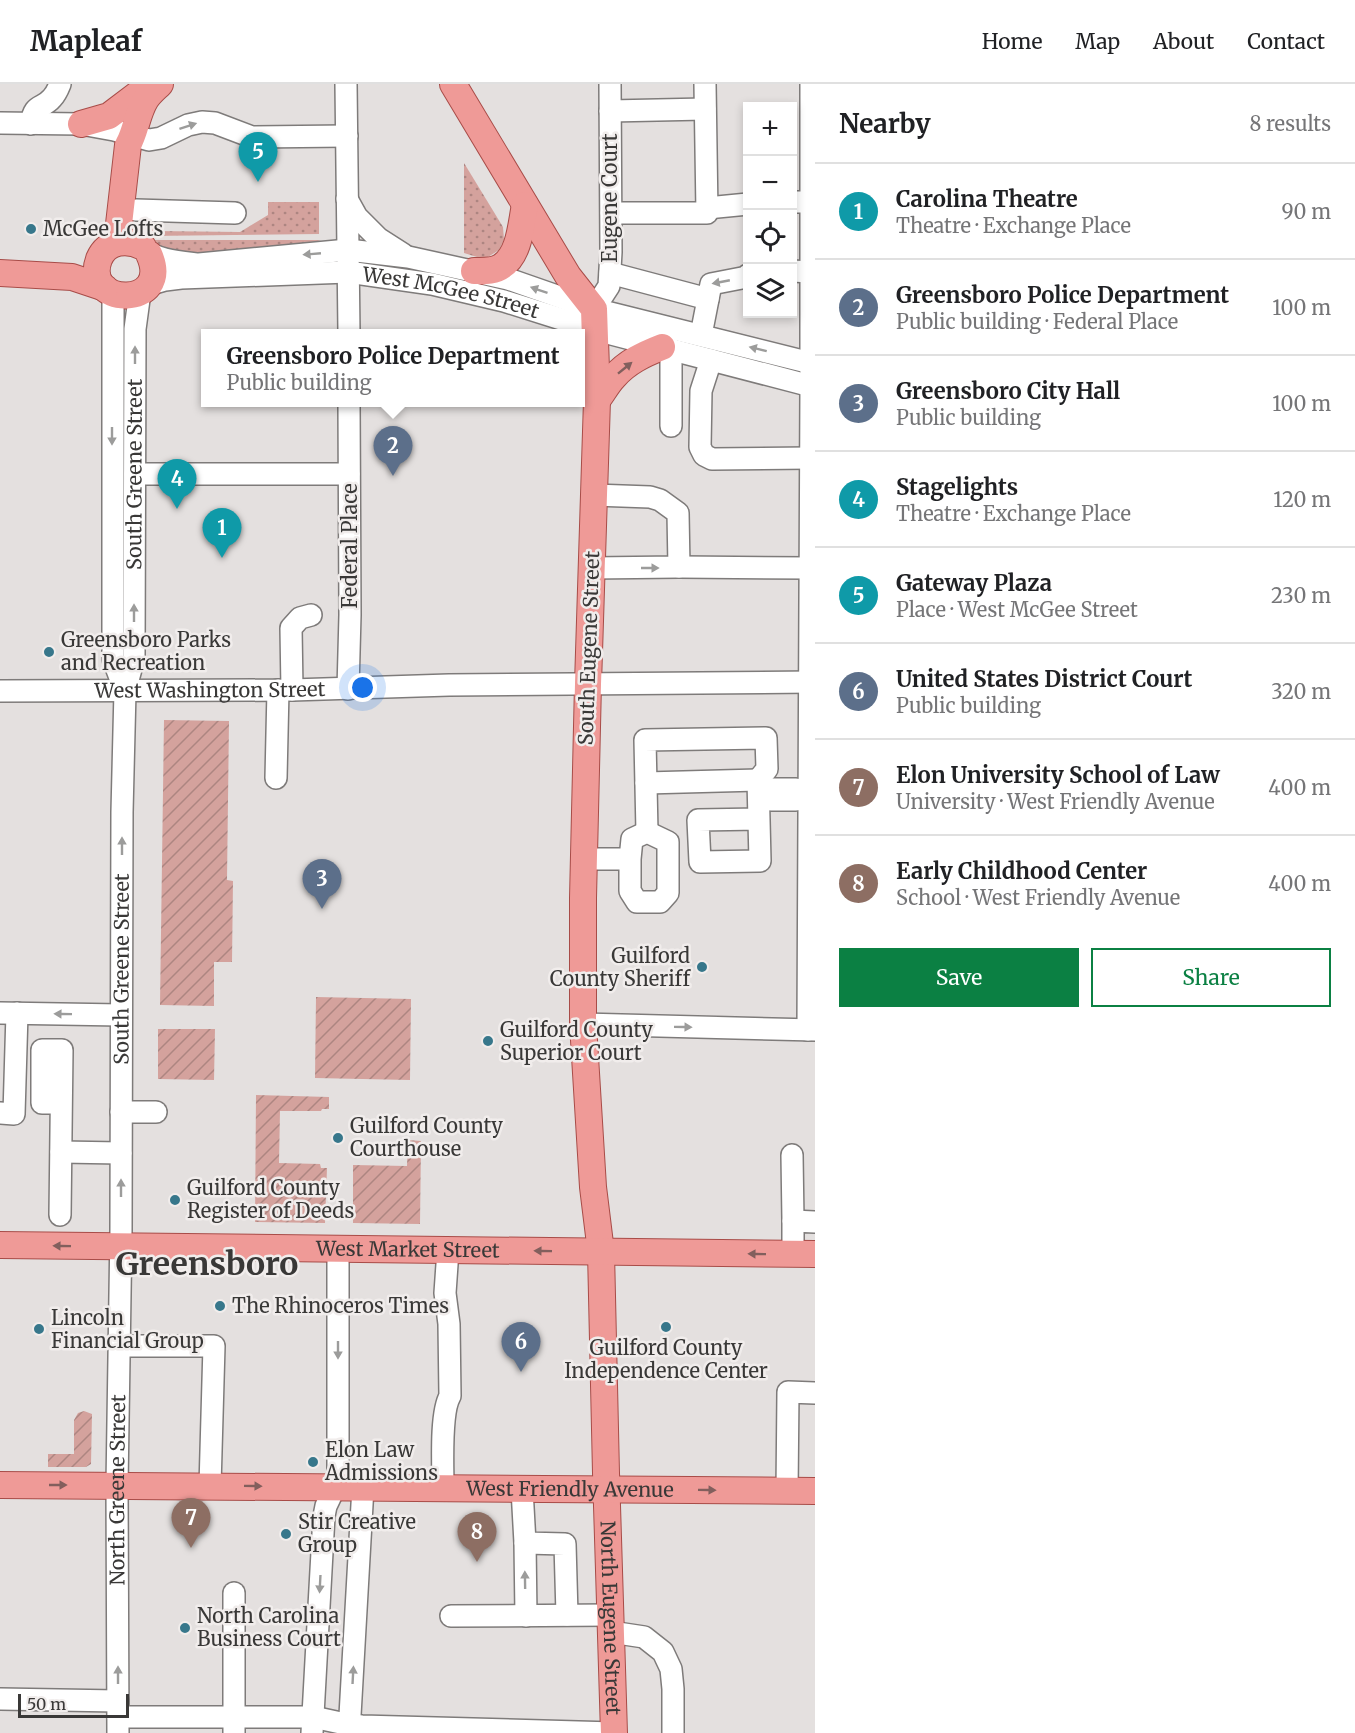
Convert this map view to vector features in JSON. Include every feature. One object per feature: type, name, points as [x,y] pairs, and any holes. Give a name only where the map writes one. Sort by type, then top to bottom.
[{"type":"main road","points":[[81,124],[109,116],[138,94],[159,84]]},
{"type":"main road","points":[[109,291],[98,275],[99,260],[117,235],[128,146],[148,97],[159,84]]},
{"type":"main road","points":[[453,84],[595,319]]},
{"type":"main road","points":[[0,273],[72,277],[126,297],[144,289],[152,278],[153,271],[152,262],[138,234],[136,210],[140,160],[133,136]]},
{"type":"main road","points":[[474,271],[501,267],[510,258],[516,246],[525,205]]},
{"type":"main road","points":[[0,262],[87,259],[126,241],[135,243],[146,251]]},
{"type":"main road","name":"South Eugene Street","points":[[595,319],[597,400],[584,859],[583,1024],[593,1187],[601,1252]]},
{"type":"main road","points":[[597,400],[614,377],[638,357],[667,348]]},
{"type":"main road","name":"West Market Street","points":[[0,1245],[804,1254]]},
{"type":"main road","name":"North Eugene Street","points":[[601,1252],[614,1733]]},
{"type":"main road","name":"West Friendly Avenue","points":[[0,1485],[815,1491]]},
{"type":"street","points":[[31,124],[32,113],[40,105],[51,100],[60,84]]},
{"type":"street","points":[[346,84],[349,329]]},
{"type":"street","name":"Eugene Court","points":[[595,319],[609,286],[610,273],[610,84]]},
{"type":"street","points":[[611,213],[707,213],[705,84]]},
{"type":"street","points":[[583,1024],[812,1030],[812,831],[809,794],[812,682],[810,568],[813,363],[802,271],[813,124],[811,84]]},
{"type":"street","points":[[610,111],[705,109]]},
{"type":"street","points":[[0,123],[81,124],[149,140],[161,138],[188,125],[202,122],[215,123],[252,137],[347,135]]},
{"type":"street","points":[[347,199],[357,217],[378,238],[408,257]]},
{"type":"street","points":[[707,208],[743,204]]},
{"type":"street","points":[[136,210],[235,213]]},
{"type":"street","name":"West McGee Street","points":[[146,251],[181,262],[212,264],[348,250],[408,257],[508,279],[595,319],[667,348],[813,387]]},
{"type":"street","name":"West McGee Street","points":[[144,289],[165,280],[181,278],[348,272],[432,284],[595,319],[701,335],[813,363]]},
{"type":"street","points":[[610,273],[708,299]]},
{"type":"street","points":[[701,335],[711,284],[743,278]]},
{"type":"street","name":"South Greene Street","points":[[121,1247],[122,812],[125,691],[134,658],[135,329],[144,289]]},
{"type":"street","name":"South Greene Street","points":[[109,291],[113,659],[125,691]]},
{"type":"street","points":[[667,348],[671,426]]},
{"type":"street","points":[[711,360],[701,391],[700,447],[704,455],[712,459],[811,458]]},
{"type":"street","name":"Federal Place","points":[[348,688],[350,407]]},
{"type":"street","points":[[135,474],[349,474]]},
{"type":"street","points":[[594,495],[650,497],[660,500],[678,513],[680,567]]},
{"type":"street","points":[[591,568],[810,568]]},
{"type":"street","points":[[276,778],[291,628],[300,618],[311,615]]},
{"type":"street","name":"West Washington Street","points":[[0,691],[285,690],[812,682]]},
{"type":"street","points":[[647,832],[645,740],[766,738],[767,769],[759,819]]},
{"type":"street","points":[[646,783],[762,789],[771,800],[796,800],[809,794]]},
{"type":"street","points":[[647,832],[668,842],[668,893],[660,902],[637,902],[630,891],[632,839],[647,832]]},
{"type":"street","points":[[584,859],[630,859]]},
{"type":"street","points":[[0,1113],[14,1114],[8,1013],[121,1015]]},
{"type":"street","points":[[60,1215],[61,1103]]},
{"type":"street","points":[[121,1112],[156,1112]]},
{"type":"street","points":[[61,1146],[121,1146]]},
{"type":"street","points":[[792,1155],[805,1222],[804,1254]]},
{"type":"street","name":"North Greene Street","points":[[118,1717],[117,1485],[121,1247]]},
{"type":"street","points":[[312,1725],[324,1516],[338,1473],[338,1249]]},
{"type":"street","points":[[443,1488],[444,1424],[446,1403],[450,1396],[449,1324],[445,1293],[448,1250]]},
{"type":"street","points":[[120,1346],[214,1346],[210,1486]]},
{"type":"street","points":[[787,1491],[788,1392],[815,1393]]},
{"type":"street","points":[[349,1729],[363,1487]]},
{"type":"street","points":[[522,1489],[526,1616]]},
{"type":"street","points":[[525,1543],[565,1544],[567,1615]]},
{"type":"street","points":[[234,1593],[234,1725]]},
{"type":"street","points":[[451,1616],[567,1615],[611,1624],[644,1637],[663,1652],[671,1669],[674,1733]]},
{"type":"street","points":[[0,1699],[118,1717],[234,1725],[614,1733]]},
{"type":"shaded area","points":[[464,163],[503,227],[504,240],[499,250],[488,257],[477,257],[464,253]]},
{"type":"shaded area","points":[[268,202],[319,202],[319,234],[149,236],[147,233],[147,221],[155,220],[155,231],[240,232],[268,215]]},
{"type":"shaded area","points":[[145,240],[321,240],[312,243],[199,254],[160,253]]},
{"type":"shaded area","points":[[164,720],[229,721],[227,880],[233,881],[232,962],[214,962],[214,1006],[160,1005]]},
{"type":"shaded area","points":[[316,997],[411,999],[410,1080],[315,1078]]},
{"type":"shaded area","points":[[158,1029],[215,1029],[214,1080],[158,1079]]},
{"type":"shaded area","points":[[256,1095],[329,1097],[329,1109],[280,1111],[279,1163],[320,1164],[321,1168],[327,1168],[325,1223],[255,1222]]},
{"type":"shaded area","points":[[408,1140],[421,1141],[420,1224],[353,1223],[353,1165],[407,1166]]},
{"type":"shaded area","points":[[84,1411],[92,1414],[91,1464],[86,1467],[48,1467],[48,1454],[74,1454],[74,1420],[78,1413]]},
{"type":"place","name":"Gateway Plaza","points":[[258,182]]},
{"type":"place","name":"McGee Lofts","points":[[31,229]]},
{"type":"place","name":"Greensboro Police Department","points":[[393,476]]},
{"type":"place","name":"Stagelights","points":[[177,509]]},
{"type":"place","name":"Carolina Theatre","points":[[222,558]]},
{"type":"place","name":"Greensboro Parks and Recreation","points":[[49,652]]},
{"type":"place","name":"Greensboro City Hall","points":[[322,909]]},
{"type":"place","name":"Guilford County Sheriff","points":[[702,967]]},
{"type":"place","name":"Guilford County Superior Court","points":[[488,1041]]},
{"type":"place","name":"Guilford County Courthouse","points":[[338,1138]]},
{"type":"place","name":"Guilford County Register of Deeds","points":[[175,1200]]},
{"type":"place","name":"The Rhinoceros Times","points":[[220,1306]]},
{"type":"place","name":"Guilford County Independence Center","points":[[666,1327]]},
{"type":"place","name":"Lincoln Financial Group","points":[[39,1329]]},
{"type":"place","name":"United States District Court","points":[[521,1372]]},
{"type":"place","name":"Elon Law Admissions","points":[[313,1462]]},
{"type":"place","name":"Stir Creative Group","points":[[286,1534]]},
{"type":"place","name":"Elon University School of Law","points":[[191,1548]]},
{"type":"place","name":"Early Childhood Center","points":[[477,1562]]},
{"type":"place","name":"North Carolina Business Court","points":[[185,1628]]},
{"type":"district","name":"Greensboro","points":[[207,1264]]}]
